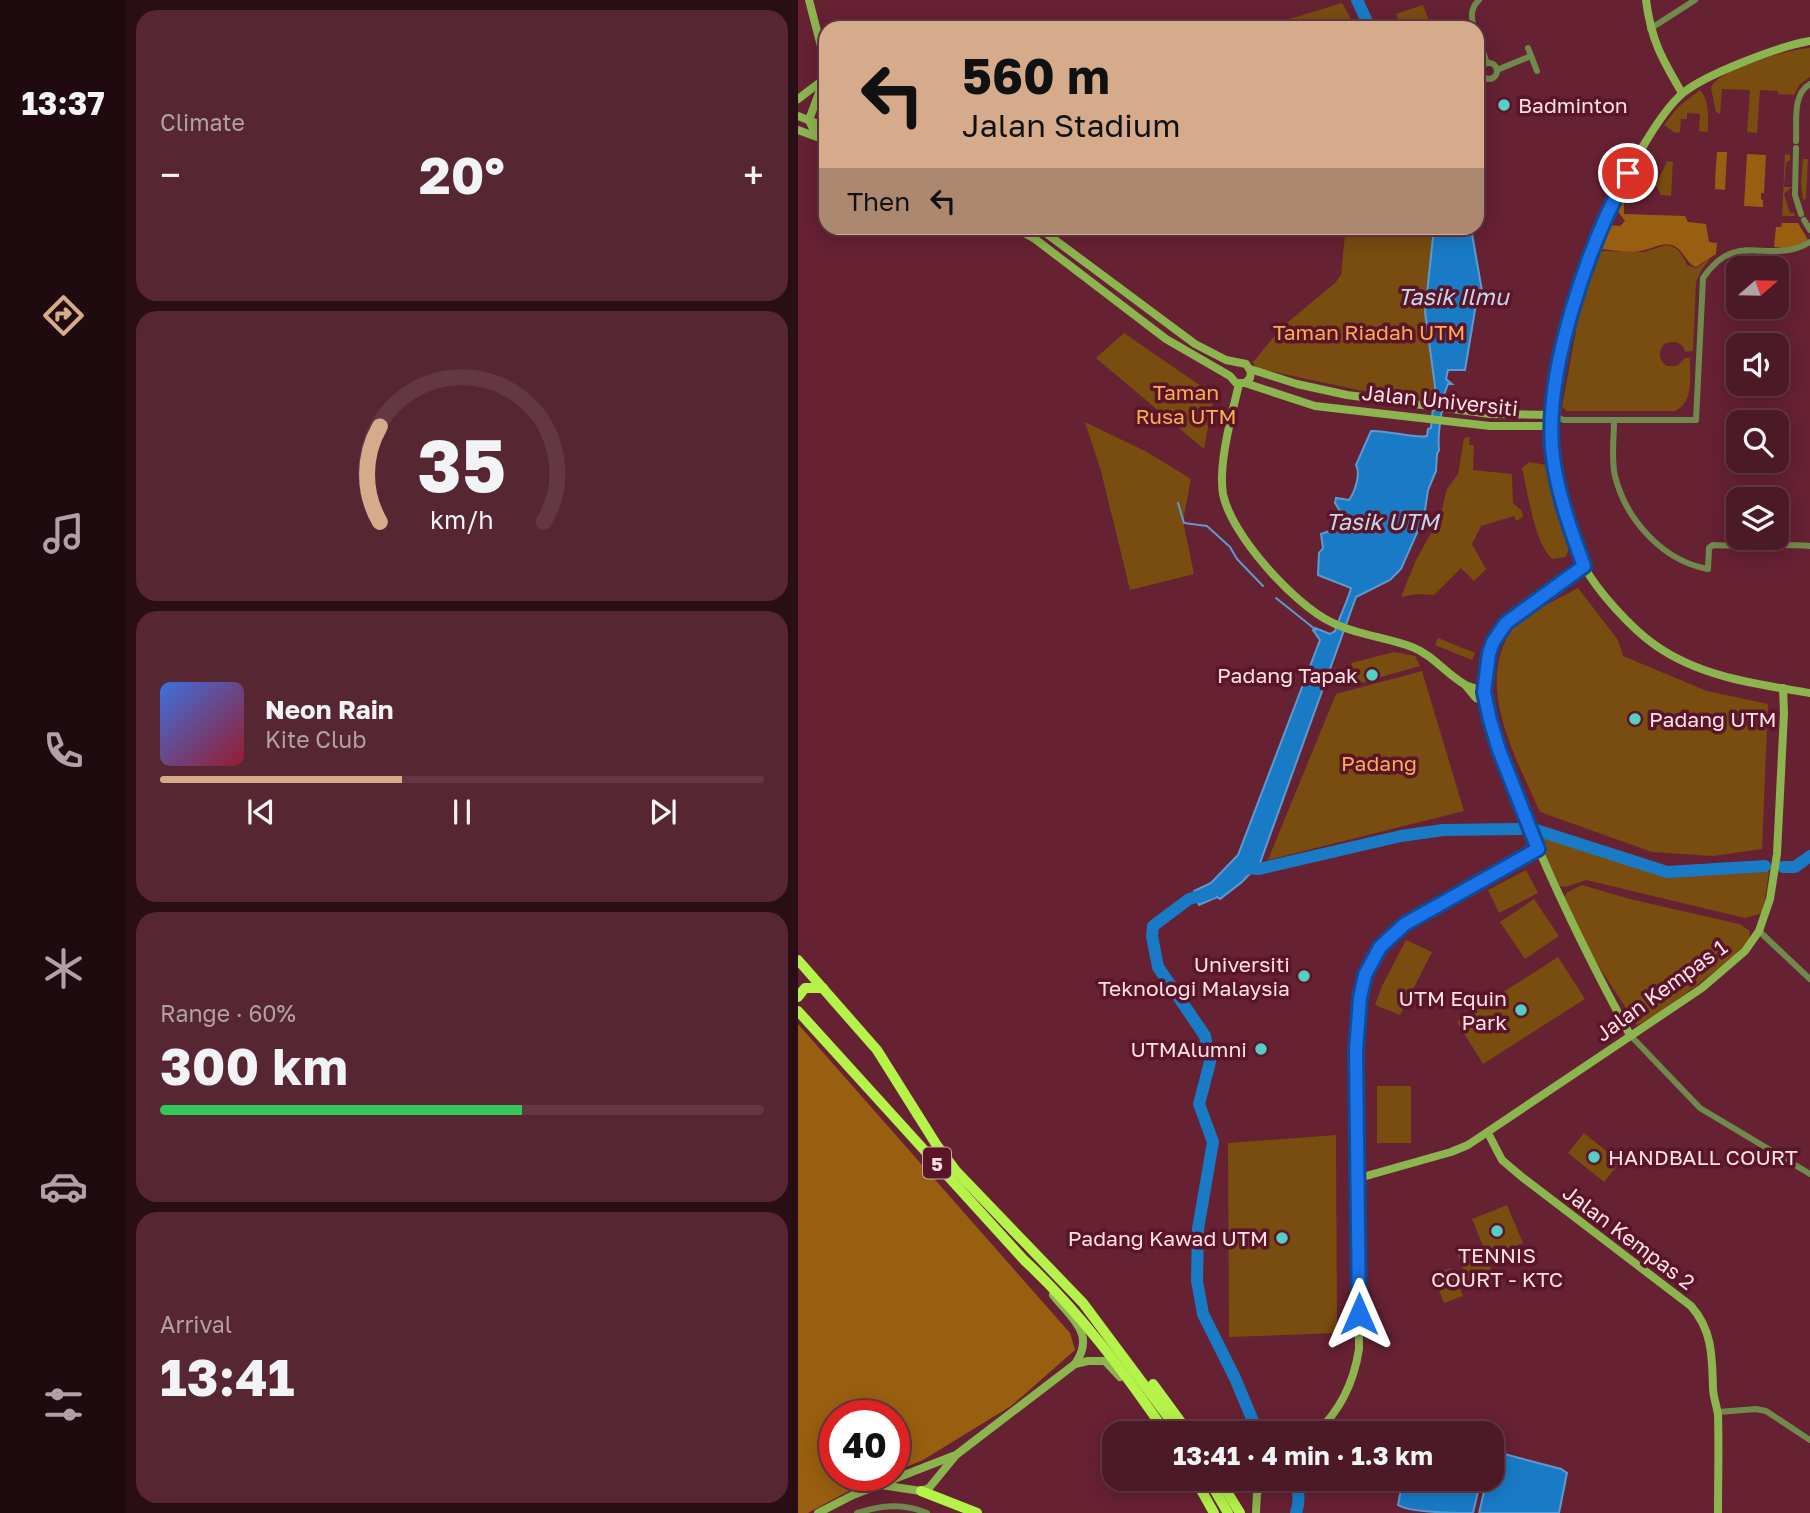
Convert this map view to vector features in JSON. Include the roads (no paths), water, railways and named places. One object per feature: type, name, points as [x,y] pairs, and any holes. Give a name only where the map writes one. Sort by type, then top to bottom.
[{"type":"highway","name":"5","points":[[798,960],[877,1050],[956,1171],[1083,1303],[1171,1421]]},
{"type":"highway","points":[[798,997],[805,988],[823,988]]},
{"type":"highway","points":[[798,1003],[798,1011]]},
{"type":"highway","name":"5","points":[[798,1011],[1102,1345],[1158,1421]]},
{"type":"highway","points":[[1083,1303],[1118,1338],[1180,1421]]},
{"type":"highway","points":[[919,1491],[977,1513]]},
{"type":"highway","points":[[1202,1491],[1214,1513]]},
{"type":"highway","points":[[1215,1491],[1228,1513]]},
{"type":"highway","points":[[1226,1491],[1240,1513]]},
{"type":"street","points":[[809,0],[819,39]]},
{"type":"street","points":[[1472,21],[1474,5],[1479,0]]},
{"type":"street","points":[[1646,0],[1650,29],[1658,54],[1682,93]]},
{"type":"street","points":[[1650,29],[1695,0]]},
{"type":"street","points":[[1810,41],[1755,57],[1682,93],[1654,129],[1621,186],[1578,290],[1559,362],[1551,415],[1553,458],[1566,514],[1584,566],[1612,604],[1654,644],[1704,672],[1810,692]]},
{"type":"street","points":[[1528,48],[1537,71]]},
{"type":"street","points":[[1484,55],[1487,63]]},
{"type":"street","points":[[1497,70],[1531,56]]},
{"type":"street","points":[[1484,78],[1491,79],[1497,74],[1494,65],[1487,63]]},
{"type":"street","points":[[798,99],[819,83]]},
{"type":"street","points":[[1810,84],[1801,91],[1798,99],[1795,195],[1802,217],[1810,230]]},
{"type":"street","points":[[819,93],[809,120],[819,135]]},
{"type":"street","points":[[798,116],[819,124]]},
{"type":"street","points":[[798,123],[809,120]]},
{"type":"street","points":[[798,130],[819,137]]},
{"type":"street","points":[[1028,235],[1166,339],[1242,383]]},
{"type":"street","points":[[1035,239],[1037,235]]},
{"type":"street","points":[[1049,235],[1195,344],[1250,369],[1251,375],[1242,383],[1222,472],[1224,496],[1228,508],[1261,561],[1280,584],[1328,621],[1412,647],[1429,656],[1466,685],[1476,698],[1486,703]]},
{"type":"street","points":[[1564,420],[1696,421],[1703,278],[1716,260],[1730,253],[1790,251],[1810,242]]},
{"type":"street","points":[[1066,264],[1074,254]]},
{"type":"street","points":[[1230,376],[1231,369],[1238,363]]},
{"type":"street","name":"Jalan Universiti","points":[[1250,369],[1321,389],[1430,407],[1490,414],[1551,415],[1564,420]]},
{"type":"street","name":"Jalan Universiti","points":[[1242,383],[1315,406],[1490,426],[1552,426],[1564,420]]},
{"type":"street","points":[[1614,421],[1615,474],[1627,508],[1646,533],[1682,561],[1708,569],[1709,548],[1713,545],[1810,545]]},
{"type":"street","points":[[1584,566],[1506,623],[1493,642],[1484,692],[1499,750],[1538,849],[1592,964],[1630,1035],[1700,1108],[1810,1174]]},
{"type":"street","points":[[1466,685],[1484,692]]},
{"type":"street","name":"Jalan Kempas 1","points":[[1359,1178],[1451,1152],[1488,1133],[1501,1121],[1702,988],[1745,951],[1759,931],[1770,899],[1776,859],[1783,688]]},
{"type":"street","points":[[1325,1421],[1344,1396],[1357,1362],[1359,1178],[1356,1051],[1360,998],[1365,975],[1380,947],[1405,924],[1538,849]]},
{"type":"street","points":[[1759,931],[1810,979]]},
{"type":"street","name":"Jalan Kempas 2","points":[[1488,1133],[1502,1160],[1691,1306],[1700,1316],[1711,1347],[1713,1390],[1718,1412],[1718,1513]]},
{"type":"street","points":[[910,1490],[919,1491],[929,1488],[956,1455],[1075,1364],[1083,1353],[1083,1336],[1079,1327],[1024,1260]]},
{"type":"street","points":[[1075,1364],[1105,1361],[1154,1415]]},
{"type":"street","points":[[1718,1412],[1756,1409],[1766,1411],[1810,1440]]},
{"type":"street","points":[[910,1473],[956,1455]]},
{"type":"street","points":[[917,1470],[928,1471],[933,1481]]},
{"type":"street","points":[[917,1470],[912,1479],[919,1491]]},
{"type":"street","points":[[818,1513],[864,1491]]},
{"type":"street","points":[[1256,1513],[1258,1491]]},
{"type":"street","points":[[857,1513],[896,1505],[913,1507],[927,1513]]},
{"type":"water","points":[[1433,235],[1472,235],[1482,291],[1475,310],[1465,370],[1448,370],[1446,379],[1452,384],[1448,384],[1442,400],[1436,471],[1428,490],[1424,517],[1401,569],[1390,580],[1356,597],[1260,863],[1220,899],[1217,897],[1199,905],[1194,891],[1211,883],[1238,855],[1320,640],[1313,630],[1315,628],[1330,634],[1335,631],[1351,588],[1318,575],[1319,553],[1323,548],[1321,534],[1341,527],[1345,519],[1335,503],[1336,498],[1349,500],[1351,497],[1358,477],[1356,465],[1371,431],[1422,437],[1427,436],[1428,429],[1431,428],[1435,386],[1425,312]]},
{"type":"water","points":[[1504,1454],[1567,1473],[1559,1513],[1479,1513],[1484,1491],[1504,1491]]},
{"type":"water","points":[[1401,1491],[1478,1491],[1473,1513],[1422,1511],[1398,1505]]},
{"type":"waterway","points":[[1357,0],[1367,21]]},
{"type":"waterway","points":[[1178,503],[1184,523],[1207,526],[1230,547],[1237,559],[1263,586]]},
{"type":"waterway","points":[[1276,598],[1316,630]]},
{"type":"waterway","points":[[1242,868],[1259,869],[1401,836],[1443,830],[1520,829]]},
{"type":"waterway","points":[[1536,830],[1667,872],[1765,866]]},
{"type":"waterway","points":[[1783,867],[1795,867],[1810,856]]},
{"type":"waterway","points":[[1211,893],[1189,899],[1153,926],[1152,936],[1158,967],[1205,1036],[1210,1062],[1199,1104],[1213,1142],[1198,1229],[1197,1281],[1203,1314],[1253,1421]]},
{"type":"waterway","points":[[1296,1513],[1298,1491]]},
{"type":"place","name":"Badminton","points":[[1504,105]]},
{"type":"place","name":"Padang Tapak","points":[[1372,675]]},
{"type":"place","name":"Padang UTM","points":[[1635,719]]},
{"type":"place","name":"Universiti Teknologi Malaysia","points":[[1304,976]]},
{"type":"place","name":"UTM Equin Park","points":[[1521,1010]]},
{"type":"place","name":"UTMAlumni","points":[[1261,1049]]},
{"type":"place","name":"HANDBALL COURT","points":[[1594,1157]]},
{"type":"place","name":"TENNIS COURT - KTC","points":[[1497,1231]]},
{"type":"place","name":"Padang Kawad UTM","points":[[1282,1238]]},
{"type":"water label","name":"Tasik Ilmu","points":[[1453,296]]},
{"type":"water label","name":"Tasik UTM","points":[[1382,521]]},
{"type":"park label","name":"Taman Riadah UTM","points":[[1369,332]]},
{"type":"park label","name":"Taman Rusa UTM","points":[[1186,404]]},
{"type":"park label","name":"Padang","points":[[1379,763]]}]
